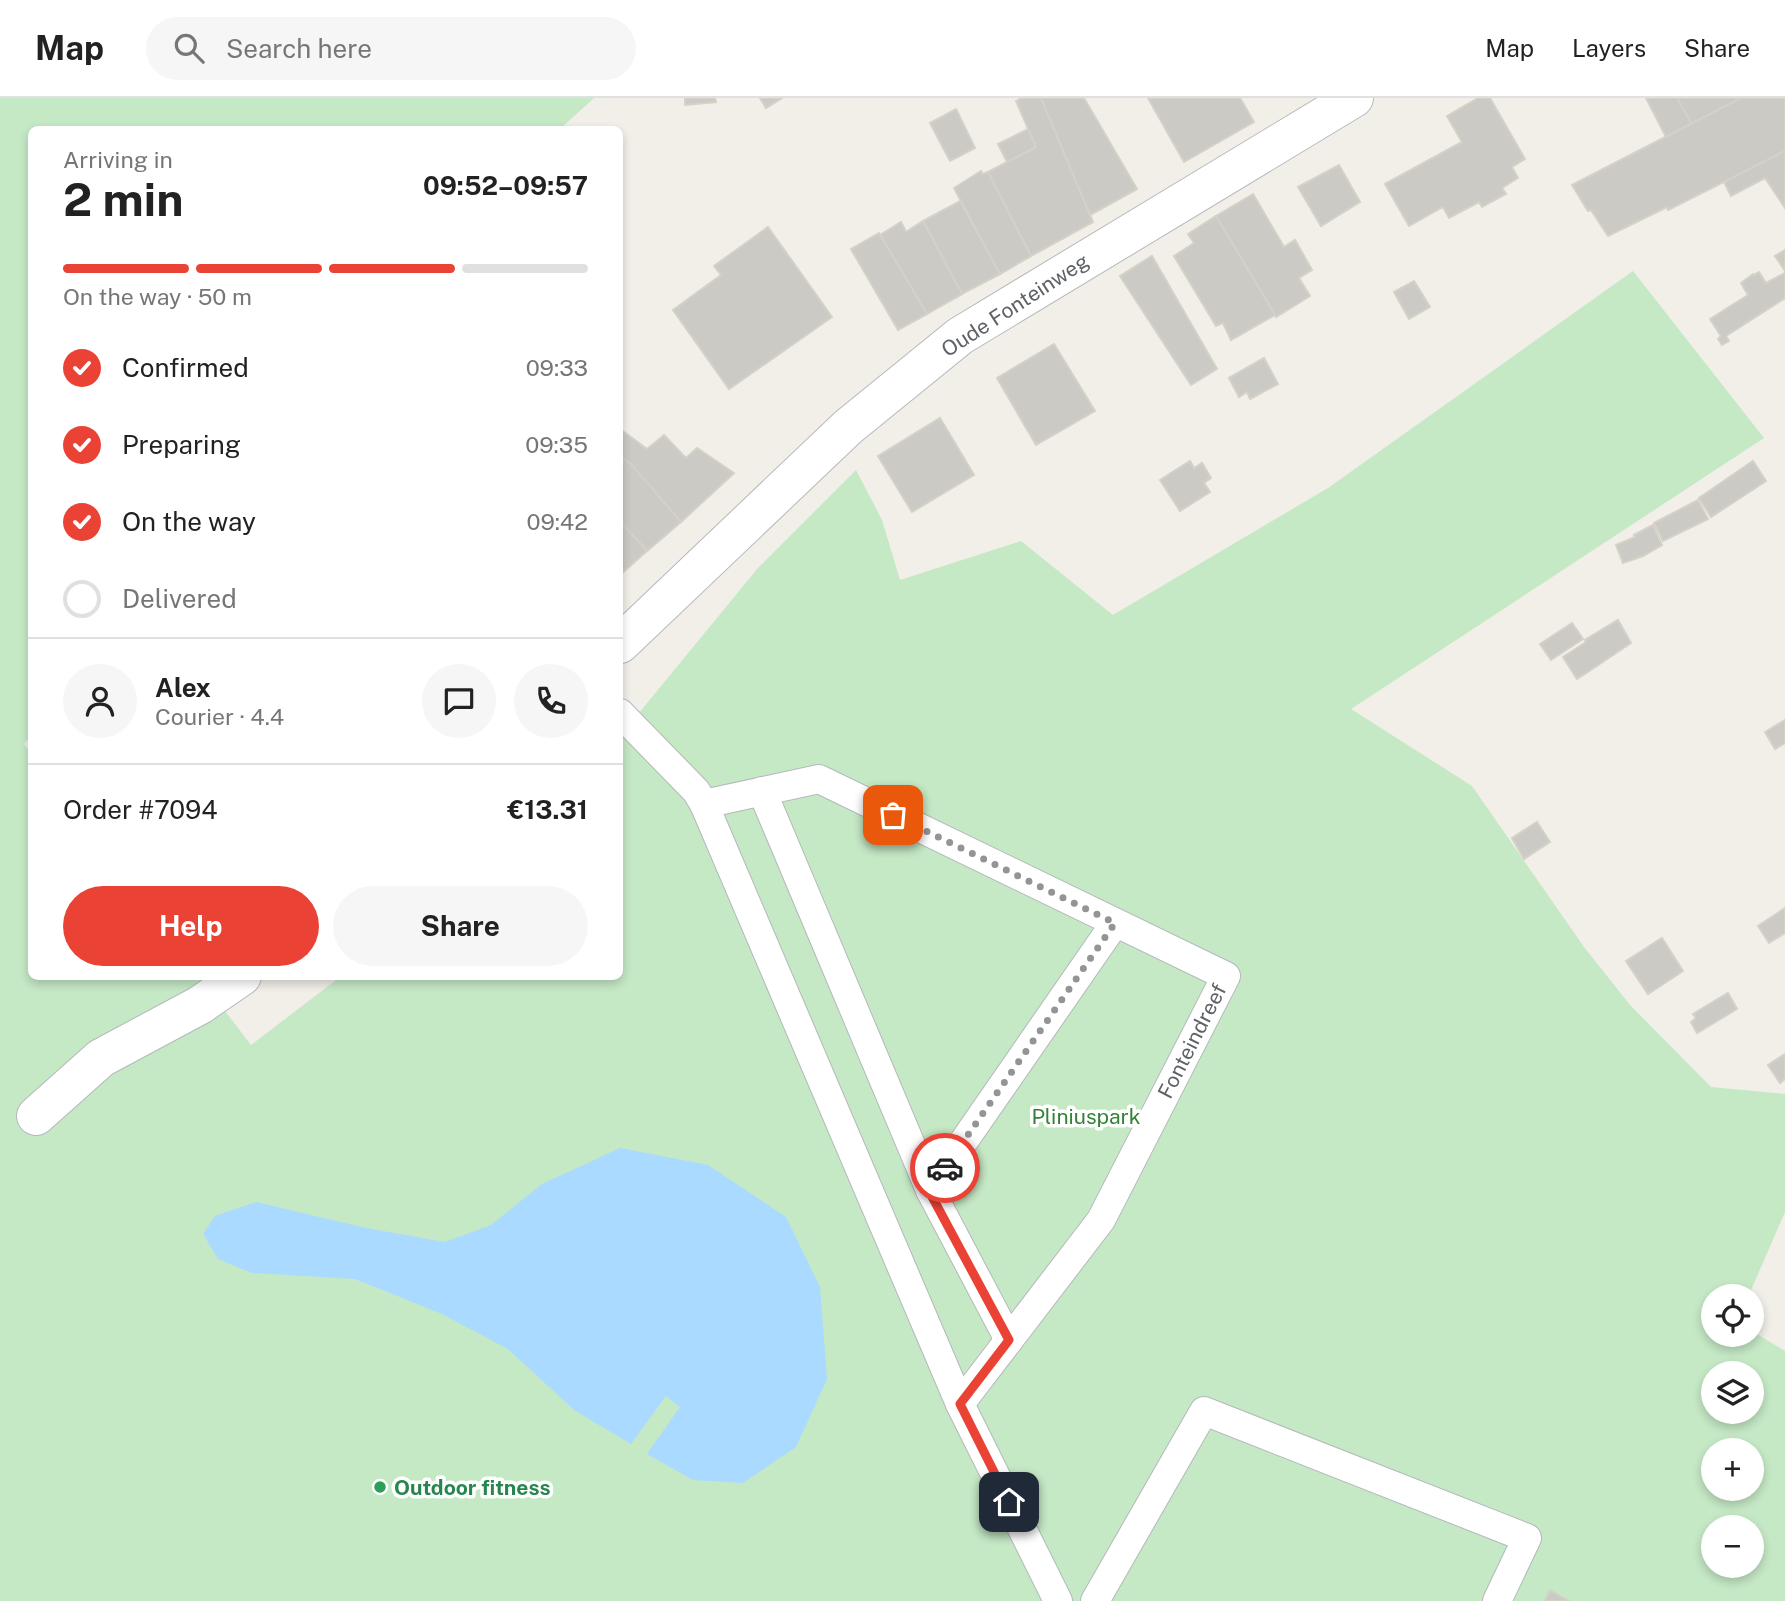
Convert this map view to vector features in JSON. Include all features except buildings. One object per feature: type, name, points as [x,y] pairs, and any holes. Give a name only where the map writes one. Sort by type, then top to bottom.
[{"type":"street","name":"Oude Fonteinweg","points":[[623,641],[848,427],[960,336],[1354,98]]},
{"type":"street","points":[[36,1116],[101,1058],[200,1005],[236,980]]},
{"type":"lane","points":[[623,716],[704,803],[960,1404],[1058,1601]]},
{"type":"lane","name":"Fonteindreef","points":[[704,803],[820,779],[1226,976],[1101,1220],[960,1404]]},
{"type":"lane","points":[[762,791],[929,1191],[1009,1340]]},
{"type":"lane","points":[[929,1191],[1115,923]]},
{"type":"lane","points":[[1095,1601],[1204,1411],[1527,1538],[1497,1601]]},
{"type":"green space","name":"Pliniuspark","points":[[0,98],[594,98],[563,126],[28,126],[28,740],[24,744],[28,749],[28,980],[201,980],[251,1045],[336,980],[623,980],[623,732],[758,568],[856,470],[882,520],[900,580],[1021,541],[1113,615],[1328,488],[1633,271],[1764,438],[1351,709],[1472,786],[1584,947],[1630,1005],[1711,1087],[1785,1094],[1785,1212],[1754,1284],[1701,1284],[1701,1347],[1764,1347],[1764,1338],[1785,1351],[1785,1601],[0,1601]]},
{"type":"water","points":[[620,1148],[708,1165],[786,1217],[820,1287],[827,1379],[796,1447],[743,1483],[693,1480],[647,1454],[680,1407],[666,1396],[631,1444],[574,1410],[508,1349],[442,1314],[355,1279],[252,1273],[218,1259],[203,1234],[215,1216],[256,1202],[366,1228],[445,1242],[491,1225],[542,1184]]},
{"type":"way so far","points":[[893,815],[1115,923],[945,1168]]},
{"type":"place","name":"Outdoor fitness","points":[[380,1487]]},
{"type":"route","points":[[945,1168],[929,1191],[1009,1340],[960,1404],[1009,1502]]}]
